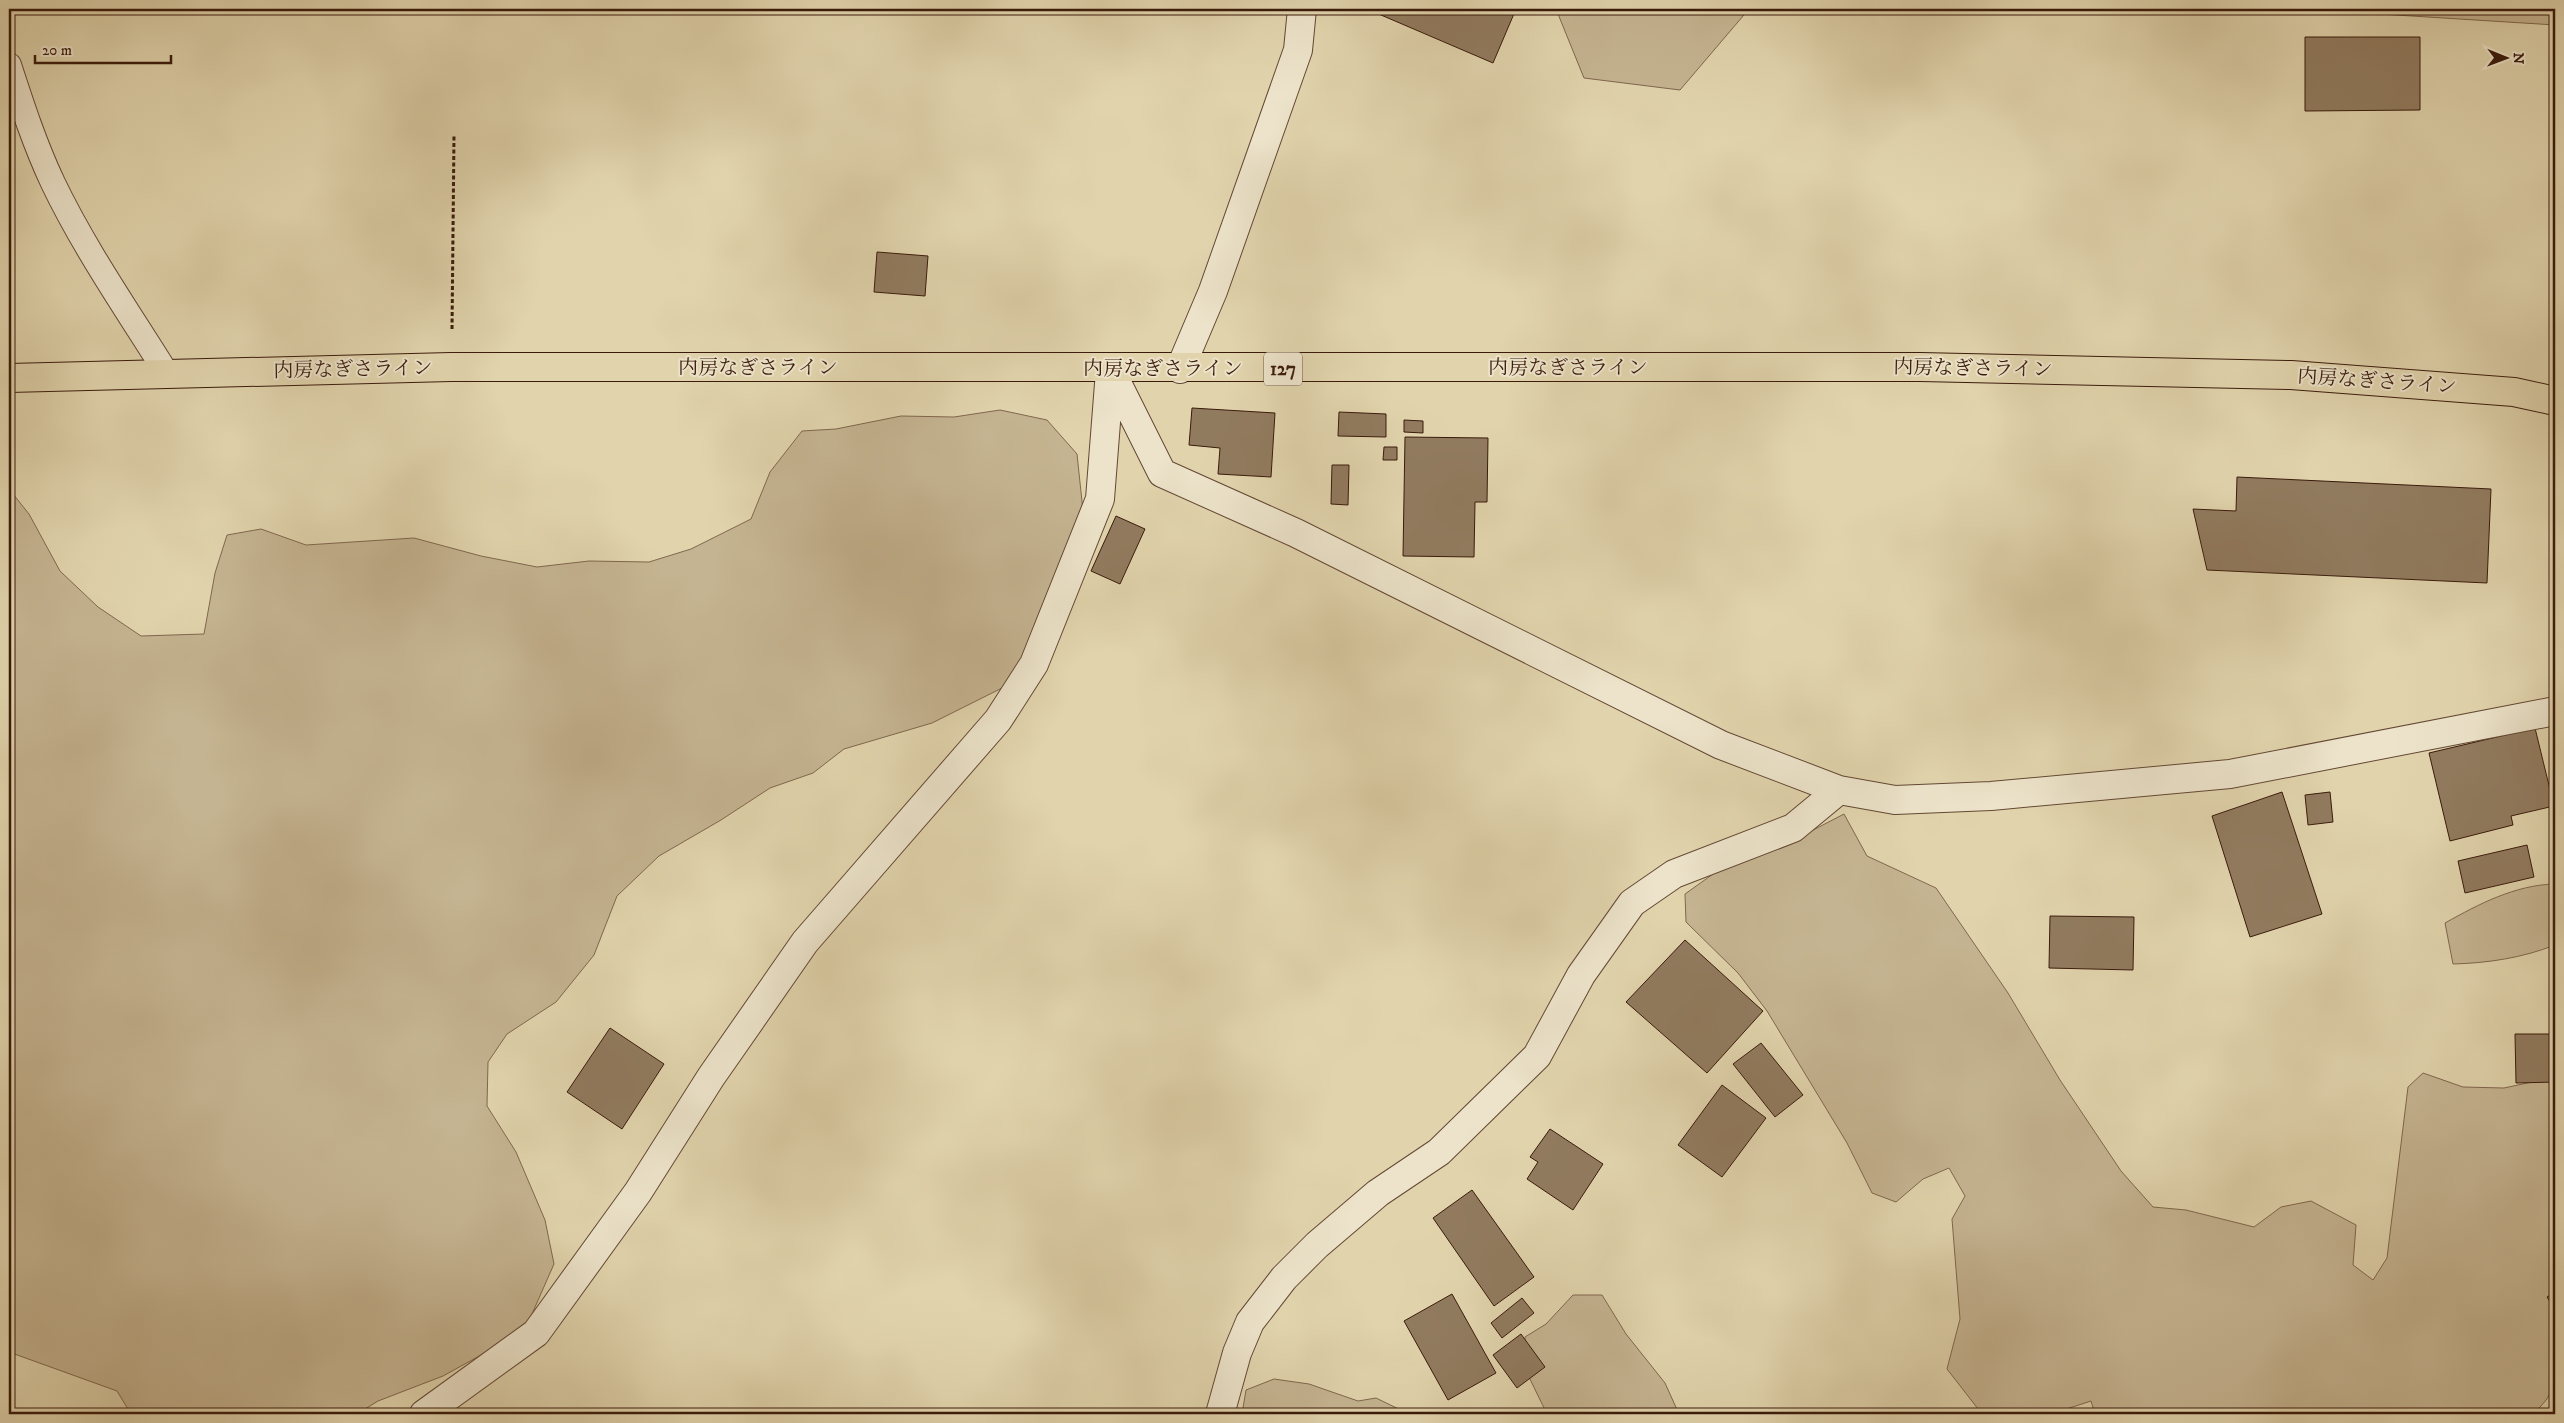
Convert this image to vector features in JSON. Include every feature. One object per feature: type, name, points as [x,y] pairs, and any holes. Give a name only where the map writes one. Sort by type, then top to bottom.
[{"type":"highway","name":"内房なぎさライン","points":[[9,378],[452,368],[1920,367],[2291,375],[2514,392],[2555,401]]},
{"type":"street","points":[[1180,369],[1213,291],[1298,50],[1302,9]]},
{"type":"street","points":[[1110,369],[1162,473],[1296,533],[1721,745],[1839,790],[1895,800],[1991,796],[2230,774],[2555,711]]},
{"type":"street","points":[[424,1414],[536,1333],[638,1192],[711,1077],[805,942],[998,720],[1034,664],[1100,499],[1110,369]]},
{"type":"street","points":[[1220,1414],[1237,1353],[1250,1322],[1284,1278],[1317,1245],[1378,1193],[1439,1152],[1538,1056],[1581,975],[1632,903],[1674,874],[1793,828],[1839,790]]},
{"type":"lane","points":[[9,65],[28,126],[54,185],[101,268],[167,374]]},
{"type":"path","points":[[452,368],[454,135]]},
{"type":"shaded area","points":[[1556,9],[1749,9],[1680,90],[1584,78]]},
{"type":"shaded area","points":[[2300,9],[2555,9],[2555,25]]},
{"type":"shaded area","points":[[1000,410],[1047,420],[1077,454],[1083,511],[1062,573],[1010,684],[932,723],[844,749],[813,773],[770,788],[721,820],[659,856],[617,896],[594,955],[556,1002],[507,1034],[488,1062],[487,1106],[516,1152],[545,1220],[554,1264],[528,1323],[492,1349],[443,1376],[378,1401],[357,1414],[131,1414],[117,1391],[9,1352],[9,489],[29,514],[60,571],[98,607],[141,636],[204,634],[215,573],[227,535],[261,529],[306,545],[414,538],[481,556],[537,567],[589,561],[649,562],[691,549],[751,519],[770,472],[802,431],[836,429],[901,416],[954,417]]},
{"type":"shaded area","points":[[1844,814],[1867,856],[1936,888],[2008,993],[2060,1080],[2121,1171],[2153,1207],[2186,1210],[2254,1227],[2281,1207],[2311,1201],[2356,1225],[2353,1265],[2373,1280],[2387,1258],[2408,1087],[2423,1073],[2463,1087],[2504,1088],[2555,1077],[2555,1383],[2547,1399],[2534,1414],[2095,1414],[2091,1401],[2051,1414],[1982,1414],[1947,1369],[1960,1319],[1952,1219],[1965,1196],[1949,1168],[1923,1179],[1896,1202],[1872,1193],[1847,1143],[1767,1011],[1738,973],[1686,922],[1685,894],[1713,874],[1792,841]]},
{"type":"shaded area","points":[[2555,884],[2555,945],[2505,959],[2453,964],[2445,923],[2471,909],[2512,892],[2540,885]]},
{"type":"shaded area","points":[[1573,1295],[1602,1295],[1626,1334],[1665,1383],[1679,1414],[1547,1414],[1525,1369],[1525,1337],[1546,1324]]},
{"type":"shaded area","points":[[1274,1379],[1309,1384],[1358,1401],[1376,1398],[1409,1414],[1242,1414],[1246,1390]]},
{"type":"building","points":[[1367,9],[1516,9],[1493,63]]},
{"type":"building","points":[[2305,37],[2420,37],[2420,110],[2305,111]]},
{"type":"building","points":[[877,252],[928,256],[925,296],[874,292]]},
{"type":"building","points":[[1192,408],[1275,413],[1271,477],[1218,474],[1220,448],[1189,445]]},
{"type":"building","points":[[1339,412],[1386,414],[1386,437],[1338,436]]},
{"type":"building","points":[[1404,420],[1423,421],[1423,433],[1404,432]]},
{"type":"building","points":[[1405,437],[1488,438],[1487,502],[1475,502],[1474,557],[1403,556]]},
{"type":"building","points":[[1384,447],[1397,447],[1397,460],[1383,460]]},
{"type":"building","points":[[1332,465],[1349,465],[1348,505],[1331,504]]},
{"type":"building","points":[[2237,477],[2491,489],[2487,583],[2207,570],[2193,509],[2236,511]]},
{"type":"building","points":[[1116,516],[1145,529],[1120,584],[1091,571]]},
{"type":"building","points":[[2535,728],[2554,806],[2511,816],[2513,825],[2450,841],[2429,753]]},
{"type":"building","points":[[2282,792],[2322,914],[2250,937],[2212,816]]},
{"type":"building","points":[[2330,792],[2333,822],[2308,825],[2305,795]]},
{"type":"building","points":[[2527,845],[2534,877],[2465,893],[2458,861]]},
{"type":"building","points":[[2050,916],[2134,917],[2133,970],[2049,968]]},
{"type":"building","points":[[1685,940],[1763,1011],[1707,1073],[1626,1002]]},
{"type":"building","points":[[610,1028],[664,1064],[622,1129],[567,1092]]},
{"type":"building","points":[[2515,1034],[2555,1034],[2555,1082],[2516,1083]]},
{"type":"building","points":[[1761,1043],[1803,1095],[1775,1117],[1733,1064]]},
{"type":"building","points":[[1722,1085],[1766,1118],[1722,1177],[1678,1145]]},
{"type":"building","points":[[1550,1129],[1603,1164],[1573,1210],[1527,1179],[1538,1162],[1530,1157]]},
{"type":"building","points":[[1472,1190],[1534,1277],[1494,1306],[1433,1218]]},
{"type":"building","points":[[2555,1292],[2555,1309],[2547,1297]]},
{"type":"building","points":[[1452,1294],[1496,1373],[1448,1400],[1404,1321]]},
{"type":"building","points":[[1522,1298],[1534,1313],[1502,1338],[1491,1323]]},
{"type":"building","points":[[1521,1334],[1545,1367],[1517,1388],[1493,1355]]}]
